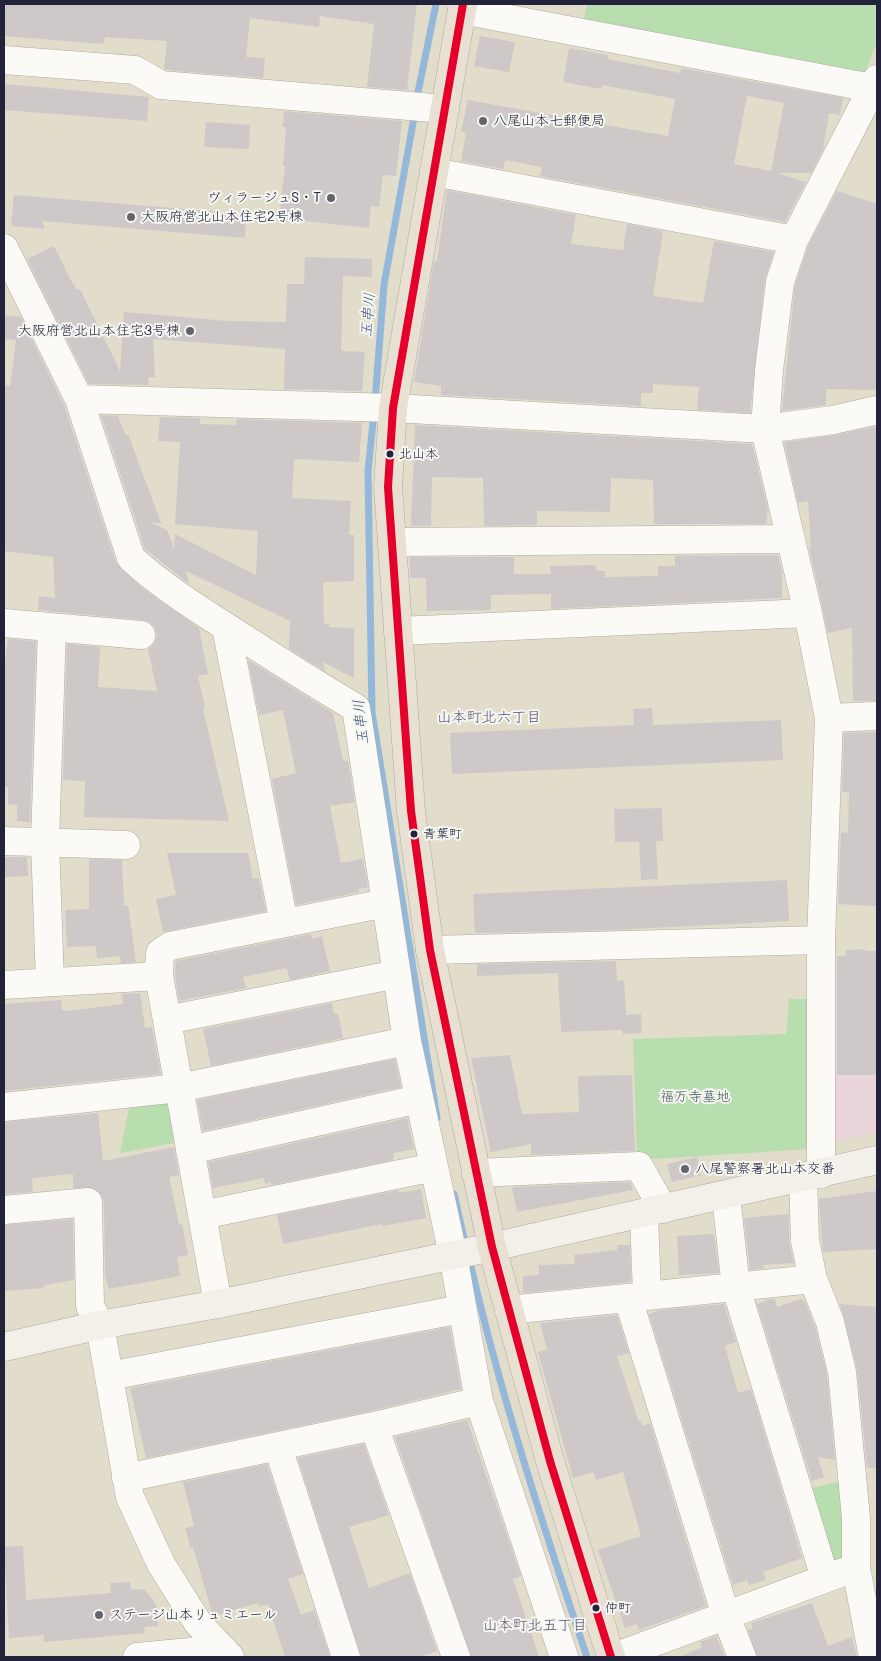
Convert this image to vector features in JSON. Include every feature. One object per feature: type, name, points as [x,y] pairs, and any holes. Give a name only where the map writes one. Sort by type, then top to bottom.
[{"type":"main road","points":[[463,7],[424,107],[434,172],[392,408],[388,487],[411,811],[430,950],[476,1173],[487,1248],[509,1310],[550,1460],[613,1657]]},
{"type":"street","points":[[463,7],[876,86],[794,240],[780,282],[768,370],[765,429],[808,613],[829,718],[812,1176],[805,1241],[813,1279],[830,1322],[842,1372],[856,1518],[856,1568],[873,1657]]},
{"type":"street","points":[[4,60],[135,70],[161,86],[424,107]]},
{"type":"street","points":[[434,172],[794,240]]},
{"type":"street","points":[[4,248],[79,399],[131,558],[149,575],[356,708],[407,1041],[454,1255],[479,1400],[564,1657]]},
{"type":"street","points":[[79,399],[392,408],[765,429],[833,420],[877,410]]},
{"type":"street","points":[[392,542],[791,539]]},
{"type":"street","points":[[398,631],[808,613]]},
{"type":"street","points":[[4,624],[141,635]]},
{"type":"street","points":[[226,626],[284,923]]},
{"type":"street","points":[[50,982],[45,842],[52,628]]},
{"type":"street","points":[[829,718],[877,716]]},
{"type":"street","points":[[4,841],[126,846]]},
{"type":"street","points":[[218,1304],[159,976],[160,953],[170,946],[386,903]]},
{"type":"street","points":[[430,950],[822,940]]},
{"type":"street","points":[[167,1020],[397,974]]},
{"type":"street","points":[[4,984],[159,976]]},
{"type":"street","points":[[4,1106],[179,1088],[407,1041]]},
{"type":"street","points":[[190,1150],[419,1099]]},
{"type":"street","points":[[4,1347],[100,1325],[218,1304],[487,1248],[726,1196],[877,1160]]},
{"type":"street","points":[[476,1173],[640,1166],[653,1211],[637,1297],[726,1616],[742,1657]]},
{"type":"street","points":[[202,1214],[434,1167]]},
{"type":"street","points":[[726,1196],[736,1288],[825,1578]]},
{"type":"street","points":[[4,1210],[88,1202],[90,1306],[100,1325],[130,1497],[162,1564],[198,1623],[219,1653]]},
{"type":"street","points":[[509,1310],[813,1279]]},
{"type":"street","points":[[109,1376],[462,1309]]},
{"type":"street","points":[[126,1478],[374,1426],[479,1400]]},
{"type":"street","points":[[374,1426],[456,1657]]},
{"type":"street","points":[[278,1447],[346,1657]]},
{"type":"street","points":[[613,1657],[856,1568]]},
{"type":"street","points":[[152,1657],[219,1653]]},
{"type":"shaded area","points":[[831,975],[877,975],[877,1133],[828,1143]]},
{"type":"green space","points":[[587,4],[877,4],[877,42],[865,72],[584,19]]},
{"type":"green space","name":"福万寺墓地","points":[[789,999],[810,999],[810,1149],[637,1160],[633,1039],[786,1034]]},
{"type":"green space","points":[[171,1097],[179,1142],[120,1153],[130,1103]]},
{"type":"green space","points":[[846,1480],[844,1560],[838,1563],[829,1560],[807,1489]]},
{"type":"building","points":[[4,4],[417,4],[407,90],[367,87],[374,24],[320,16],[319,27],[250,18],[246,57],[265,58],[263,78],[166,70],[164,68],[167,41],[105,37],[104,44],[4,36]]},
{"type":"building","points":[[480,36],[515,42],[509,72],[474,66]]},
{"type":"building","points":[[569,48],[608,55],[607,59],[680,73],[681,68],[843,98],[840,115],[829,113],[823,150],[811,173],[777,173],[806,182],[785,222],[540,176],[542,167],[505,160],[503,169],[461,161],[466,133],[461,131],[468,100],[668,136],[675,99],[602,85],[601,89],[563,82]],"holes":[[[747,96],[784,103],[771,171],[734,164]]]},
{"type":"building","points":[[4,84],[149,97],[147,121],[4,110]]},
{"type":"building","points":[[284,111],[402,121],[396,176],[383,175],[379,207],[371,206],[369,228],[279,218],[285,166],[283,166],[286,127],[283,127]]},
{"type":"building","points":[[206,122],[250,125],[249,149],[204,147]]},
{"type":"building","points":[[447,190],[576,215],[571,244],[623,250],[627,224],[663,231],[653,296],[703,303],[714,241],[774,252],[765,280],[750,413],[697,410],[699,387],[653,384],[653,393],[641,393],[641,406],[441,395],[441,386],[414,382],[434,261],[437,261]]},
{"type":"building","points":[[837,191],[877,204],[877,390],[826,389],[826,405],[782,411],[795,285],[808,246]]},
{"type":"building","name":"大阪府営北山本住宅2号棟","points":[[14,195],[246,214],[245,238],[42,221],[45,229],[11,226]]},
{"type":"building","points":[[54,246],[69,277],[77,290],[80,289],[120,371],[124,312],[227,321],[286,322],[287,284],[304,284],[305,257],[372,259],[372,277],[343,276],[341,351],[365,352],[362,391],[284,389],[285,349],[153,339],[155,377],[148,377],[149,385],[89,384],[27,259]]},
{"type":"building","points":[[4,315],[21,317],[64,405],[116,563],[142,588],[199,628],[208,674],[198,676],[205,708],[203,708],[229,821],[84,817],[85,781],[63,780],[67,644],[100,647],[98,687],[157,691],[148,649],[154,644],[157,636],[155,628],[150,622],[143,620],[38,610],[39,596],[55,598],[53,557],[4,551],[4,385],[10,386],[16,340],[4,339]]},
{"type":"building","points":[[101,415],[118,416],[126,436],[128,434],[161,523],[150,522],[167,530],[174,549],[175,534],[256,575],[258,531],[175,524],[180,442],[158,441],[160,417],[200,418],[200,424],[236,425],[237,419],[362,423],[359,462],[294,459],[292,498],[351,501],[349,535],[354,535],[354,581],[323,582],[324,624],[329,624],[329,627],[354,628],[354,678],[323,662],[325,671],[289,649],[290,621],[186,571],[189,584],[145,549]]},
{"type":"building","points":[[415,425],[752,444],[768,509],[766,524],[654,524],[653,480],[611,478],[610,512],[537,511],[537,525],[484,526],[483,478],[432,477],[431,526],[411,526]]},
{"type":"building","points":[[877,426],[877,701],[853,701],[852,628],[828,633],[809,547],[811,547],[808,501],[798,503],[784,442],[835,435]]},
{"type":"building","points":[[778,555],[782,571],[782,598],[551,609],[551,594],[491,595],[491,610],[427,611],[426,578],[410,578],[410,557],[514,557],[514,574],[551,574],[550,566],[596,565],[596,571],[605,571],[605,577],[658,576],[658,566],[675,566],[675,556]]},
{"type":"building","points":[[8,639],[36,641],[30,822],[17,821],[17,805],[8,804],[8,787],[4,787],[4,667]]},
{"type":"building","points":[[248,660],[333,713],[343,761],[348,761],[355,802],[330,806],[341,863],[363,859],[368,887],[359,889],[359,892],[296,905],[272,779],[296,773],[283,710],[259,715]]},
{"type":"building","points":[[652,708],[653,725],[781,720],[783,760],[452,774],[450,733],[634,725],[633,709]]},
{"type":"building","points":[[877,732],[877,906],[838,904],[841,832],[848,833],[849,792],[842,792],[844,733]]},
{"type":"building","points":[[662,808],[663,841],[656,841],[658,879],[641,880],[639,842],[615,842],[614,809]]},
{"type":"building","points":[[167,853],[248,853],[253,879],[259,878],[266,911],[163,932],[156,899],[176,895]]},
{"type":"building","points":[[4,857],[27,857],[28,876],[4,877]]},
{"type":"building","points":[[89,859],[122,860],[124,906],[128,905],[136,962],[121,963],[120,956],[97,958],[96,946],[67,947],[65,910],[89,909]]},
{"type":"building","points":[[787,880],[789,921],[614,930],[475,933],[473,894]]},
{"type":"building","points":[[311,934],[312,939],[322,936],[330,971],[290,980],[287,968],[243,977],[246,988],[179,1001],[175,975],[176,961]]},
{"type":"building","points":[[865,949],[865,951],[877,951],[877,1075],[837,1075],[837,956],[846,956],[846,950]]},
{"type":"building","points":[[616,961],[617,981],[624,980],[626,1015],[641,1014],[642,1033],[623,1034],[622,1030],[561,1032],[558,973],[477,976],[477,964]]},
{"type":"building","points":[[140,993],[145,1028],[152,1027],[161,1074],[4,1091],[4,1004],[61,1000],[62,1010],[68,1011],[123,1004],[122,994]]},
{"type":"building","points":[[332,1003],[334,1014],[338,1014],[343,1038],[211,1066],[203,1029]]},
{"type":"building","points":[[510,1055],[522,1114],[579,1112],[578,1076],[632,1075],[635,1151],[531,1155],[531,1144],[491,1152],[471,1058]]},
{"type":"building","points":[[395,1059],[401,1087],[203,1131],[197,1100]]},
{"type":"building","points":[[98,1113],[103,1161],[174,1147],[179,1175],[169,1177],[179,1224],[182,1224],[188,1255],[177,1257],[180,1276],[109,1289],[105,1276],[104,1202],[101,1194],[94,1188],[73,1188],[73,1174],[32,1178],[33,1192],[4,1194],[4,1122]]},
{"type":"building","points":[[407,1118],[414,1149],[394,1153],[393,1160],[271,1185],[271,1182],[265,1184],[264,1178],[213,1188],[208,1162]]},
{"type":"building","points":[[697,1157],[701,1175],[672,1182],[667,1164]]},
{"type":"building","points":[[630,1182],[633,1190],[517,1212],[512,1187]]},
{"type":"building","points":[[421,1189],[426,1218],[383,1226],[382,1224],[283,1244],[277,1215],[399,1190],[399,1193]]},
{"type":"building","points":[[877,1191],[877,1249],[823,1252],[819,1199]]},
{"type":"building","points":[[789,1214],[789,1242],[794,1263],[763,1265],[764,1268],[750,1270],[744,1218]]},
{"type":"building","points":[[73,1219],[74,1280],[44,1285],[44,1288],[4,1291],[4,1225]]},
{"type":"building","points":[[714,1234],[719,1273],[679,1275],[677,1236]]},
{"type":"building","points":[[617,1245],[630,1245],[631,1282],[523,1293],[523,1276],[539,1275],[539,1265],[575,1264],[574,1255],[617,1250]]},
{"type":"building","points":[[775,1299],[777,1307],[800,1299],[805,1301],[815,1327],[827,1375],[835,1460],[818,1457],[824,1477],[812,1481],[757,1304]]},
{"type":"building","points":[[724,1304],[736,1342],[725,1346],[738,1393],[751,1389],[802,1558],[763,1572],[766,1580],[749,1585],[747,1580],[733,1585],[649,1314],[660,1310]]},
{"type":"building","points":[[840,1304],[877,1307],[877,1469],[867,1467],[857,1368]]},
{"type":"building","points":[[617,1315],[629,1353],[617,1356],[639,1422],[641,1421],[642,1426],[650,1423],[706,1606],[639,1630],[637,1624],[625,1628],[598,1550],[641,1536],[623,1472],[596,1480],[593,1472],[573,1478],[538,1352],[547,1350],[540,1323]]},
{"type":"building","points":[[450,1327],[461,1389],[371,1411],[146,1458],[130,1388]]},
{"type":"building","points":[[467,1420],[521,1576],[513,1579],[539,1657],[471,1657],[395,1437]]},
{"type":"building","points":[[364,1444],[389,1515],[349,1527],[369,1588],[410,1573],[437,1651],[420,1657],[361,1657],[298,1458]]},
{"type":"building","points":[[267,1464],[303,1574],[288,1579],[301,1615],[314,1610],[330,1657],[285,1657],[268,1604],[259,1607],[258,1603],[213,1616],[193,1547],[191,1548],[185,1528],[194,1526],[183,1482]]},
{"type":"building","name":"ステージ山本リュミエール","points":[[23,1546],[26,1600],[111,1593],[110,1583],[130,1582],[131,1590],[144,1589],[156,1604],[158,1626],[144,1627],[145,1633],[44,1642],[44,1635],[9,1638],[4,1547]]},
{"type":"building","points":[[812,1603],[828,1646],[852,1637],[857,1657],[757,1657],[748,1630],[753,1628],[751,1623]]},
{"type":"building","points":[[716,1636],[725,1657],[680,1657],[702,1647],[700,1642]]},
{"type":"waterway","name":"玉串川","points":[[416,102],[436,4]]},
{"type":"waterway","name":"玉串川","points":[[375,401],[384,285],[415,112]]},
{"type":"waterway","name":"玉串川","points":[[374,412],[368,472],[372,712],[437,1118]]},
{"type":"waterway","name":"玉串川","points":[[454,1194],[466,1247]]},
{"type":"waterway","name":"玉串川","points":[[469,1258],[508,1409],[587,1657]]},
{"type":"transit line","points":[[463,4],[393,408],[388,487],[411,811],[430,950],[492,1247],[550,1461],[611,1657]]},
{"type":"place","name":"八尾山本七郵便局","points":[[483,121]]},
{"type":"place","name":"ヴィラージュS・T","points":[[331,198]]},
{"type":"place","name":"大阪府営北山本住宅2号棟","points":[[131,217]]},
{"type":"place","name":"大阪府営北山本住宅3号棟","points":[[190,331]]},
{"type":"place","name":"北山本","points":[[390,454]]},
{"type":"place","name":"青葉町","points":[[414,834]]},
{"type":"place","name":"八尾警察署北山本交番","points":[[685,1169]]},
{"type":"place","name":"仲町","points":[[596,1608]]},
{"type":"place","name":"ステージ山本リュミエール","points":[[99,1615]]},
{"type":"district","name":"山本町北六丁目","points":[[489,717]]},
{"type":"district","name":"山本町北五丁目","points":[[535,1625]]}]
